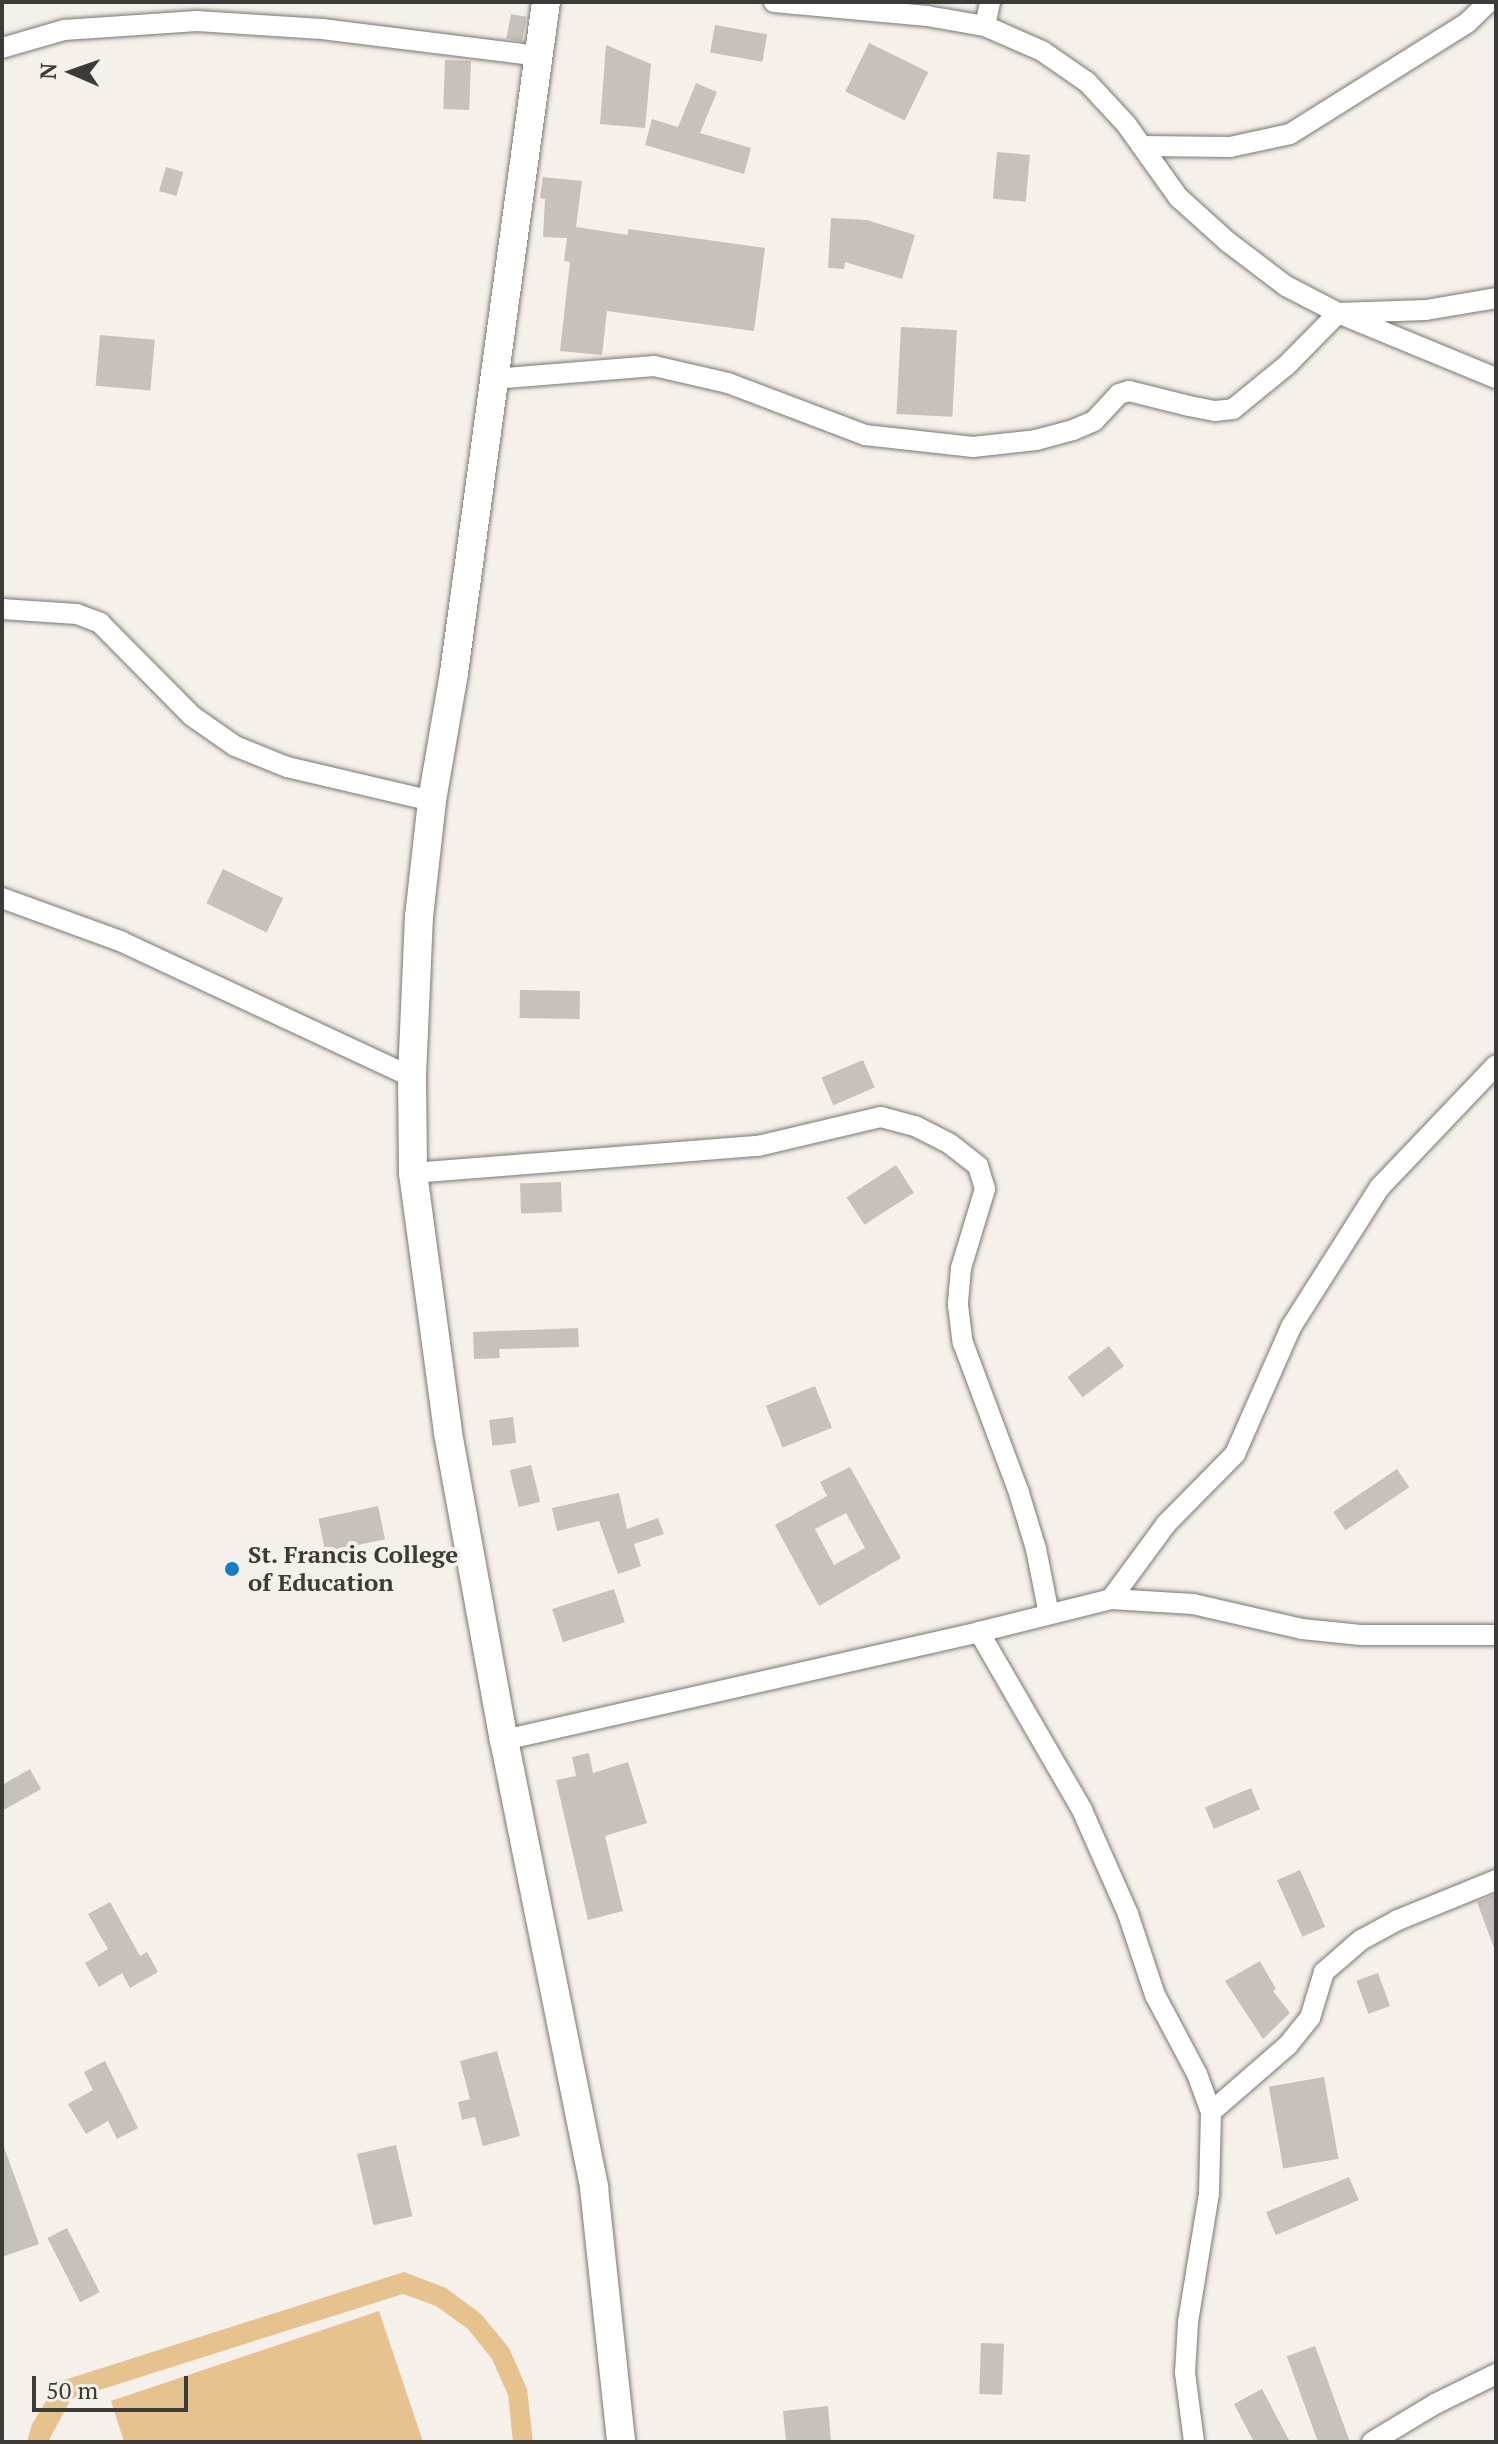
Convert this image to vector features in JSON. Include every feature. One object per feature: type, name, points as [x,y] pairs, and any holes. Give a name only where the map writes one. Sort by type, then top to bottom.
[{"type":"main road","points":[[546,2],[454,673],[432,801],[419,916],[412,1077],[413,1173],[448,1433],[504,1740],[594,2188],[621,2442]]},
{"type":"street","points":[[774,2],[927,16],[985,26],[1042,51],[1087,82],[1142,146],[1178,197],[1228,242],[1286,286],[1338,313],[1496,378]]},
{"type":"street","points":[[985,26],[990,2]]},
{"type":"street","points":[[1142,146],[1230,147],[1290,134],[1467,23],[1489,2]]},
{"type":"street","points":[[2,48],[64,30],[198,12],[538,56]]},
{"type":"street","points":[[493,379],[654,366],[728,383],[865,435],[973,447],[1036,440],[1073,430],[1094,421],[1119,394],[1129,391],[1202,408],[1233,409],[1286,366],[1338,313],[1426,310],[1496,298]]},
{"type":"street","points":[[2,609],[77,614],[100,623],[192,716],[235,746],[287,767],[432,801]]},
{"type":"street","points":[[2,898],[120,941],[412,1077]]},
{"type":"street","points":[[1111,1599],[1166,1524],[1235,1454],[1291,1327],[1380,1187],[1496,1065]]},
{"type":"street","points":[[413,1173],[758,1146],[803,1132],[881,1117],[915,1126],[950,1144],[978,1166],[985,1189],[961,1268],[958,1305],[963,1343],[1019,1493],[1036,1549],[1049,1614]]},
{"type":"street","points":[[504,1740],[1111,1599],[1193,1604],[1302,1629],[1361,1635],[1496,1635]]},
{"type":"street","points":[[979,1632],[1082,1810],[1128,1914],[1155,1995],[1197,2074],[1211,2112],[1209,2194],[1188,2322],[1185,2373],[1194,2442]]},
{"type":"street","points":[[1211,2112],[1288,2045],[1310,2018],[1324,1972],[1361,1940],[1411,1914],[1496,1880]]},
{"type":"street","points":[[1372,2442],[1435,2404],[1496,2374]]},
{"type":"shaded area","points":[[404,2272],[446,2288],[481,2314],[509,2348],[527,2389],[533,2442],[513,2442],[508,2395],[492,2359],[468,2329],[436,2306],[403,2294],[71,2399],[48,2442],[27,2442],[32,2424],[58,2382]]},
{"type":"shaded area","points":[[379,2311],[423,2442],[124,2442],[111,2401]]},
{"type":"building","points":[[511,14],[527,17],[522,42],[506,39]]},
{"type":"building","points":[[715,25],[767,34],[762,62],[710,53]]},
{"type":"building","points":[[869,43],[928,72],[905,120],[845,92]]},
{"type":"building","points":[[606,45],[651,64],[645,128],[600,124]]},
{"type":"building","points":[[445,60],[471,61],[469,110],[443,109]]},
{"type":"building","points":[[696,83],[717,92],[700,133],[751,148],[744,174],[645,145],[652,119],[678,127]]},
{"type":"building","points":[[997,152],[1030,155],[1026,202],[993,199]]},
{"type":"building","points":[[166,167],[183,172],[176,196],[159,191]]},
{"type":"building","points":[[543,177],[582,181],[576,227],[628,235],[628,229],[765,248],[754,331],[607,311],[602,355],[560,351],[570,262],[564,261],[567,238],[543,237],[545,199],[540,198]]},
{"type":"building","points":[[831,218],[867,220],[915,235],[902,279],[845,262],[844,269],[828,268]]},
{"type":"building","points":[[901,327],[957,330],[952,417],[896,414]]},
{"type":"building","points":[[100,335],[155,340],[150,391],[96,386]]},
{"type":"building","points":[[223,869],[283,898],[267,933],[206,903]]},
{"type":"building","points":[[520,990],[580,991],[580,1019],[520,1018]]},
{"type":"building","points":[[863,1060],[875,1088],[833,1105],[822,1078]]},
{"type":"building","points":[[896,1165],[914,1193],[864,1225],[847,1197]]},
{"type":"building","points":[[561,1182],[562,1212],[521,1213],[520,1183]]},
{"type":"building","points":[[578,1328],[579,1347],[499,1349],[500,1358],[474,1359],[473,1332]]},
{"type":"building","points":[[1109,1346],[1124,1366],[1083,1397],[1067,1377]]},
{"type":"building","points":[[815,1386],[832,1428],[783,1448],[766,1406]]},
{"type":"building","points":[[513,1417],[516,1443],[492,1446],[489,1420]]},
{"type":"building","points":[[531,1465],[540,1502],[519,1507],[510,1470]]},
{"type":"building","points":[[850,1467],[901,1558],[819,1606],[775,1525],[827,1496],[820,1482]],"holes":[[[846,1513],[865,1548],[834,1565],[815,1529]]]},
{"type":"building","points":[[1397,1469],[1409,1487],[1345,1530],[1333,1512]]},
{"type":"building","points":[[619,1493],[627,1529],[658,1518],[664,1534],[634,1544],[641,1566],[618,1574],[599,1521],[557,1531],[552,1508]]},
{"type":"building","points":[[378,1506],[385,1539],[325,1552],[318,1519]]},
{"type":"building","points":[[614,1589],[625,1622],[563,1642],[552,1609]]},
{"type":"building","points":[[589,1753],[593,1773],[628,1762],[647,1823],[605,1836],[623,1911],[588,1920],[556,1780],[576,1776],[572,1757]]},
{"type":"building","points":[[30,1769],[41,1789],[2,1811],[2,1785]]},
{"type":"building","points":[[1251,1788],[1260,1809],[1214,1829],[1205,1808]]},
{"type":"building","points":[[1300,1870],[1325,1927],[1302,1937],[1277,1880]]},
{"type":"building","points":[[1496,1894],[1496,1947],[1494,1948],[1477,1902]]},
{"type":"building","points":[[110,1902],[140,1956],[147,1952],[158,1972],[130,1988],[122,1973],[99,1987],[85,1963],[108,1949],[88,1914]]},
{"type":"building","points":[[1260,1961],[1276,1989],[1273,1991],[1290,2013],[1263,2039],[1225,1981]]},
{"type":"building","points":[[1378,1973],[1390,2006],[1368,2014],[1356,1981]]},
{"type":"building","points":[[497,2051],[520,2136],[483,2146],[475,2117],[462,2120],[458,2102],[470,2099],[460,2061]]},
{"type":"building","points":[[105,2061],[138,2128],[117,2139],[108,2121],[86,2134],[68,2104],[93,2090],[84,2072]]},
{"type":"building","points":[[1324,2077],[1338,2159],[1283,2168],[1269,2087]]},
{"type":"building","points":[[396,2145],[412,2216],[373,2225],[357,2154]]},
{"type":"building","points":[[2,2148],[39,2244],[2,2257]]},
{"type":"building","points":[[1349,2177],[1359,2200],[1276,2235],[1266,2212]]},
{"type":"building","points":[[67,2228],[100,2292],[80,2302],[47,2238]]},
{"type":"building","points":[[981,2343],[1004,2344],[1002,2395],[979,2394]]},
{"type":"building","points":[[1315,2346],[1350,2442],[1318,2442],[1287,2356]]},
{"type":"building","points":[[1262,2389],[1290,2442],[1254,2442],[1234,2404]]},
{"type":"building","points":[[828,2406],[831,2442],[786,2442],[783,2411]]},
{"type":"place","name":"St. Francis College of Education","points":[[232,1569]]}]
